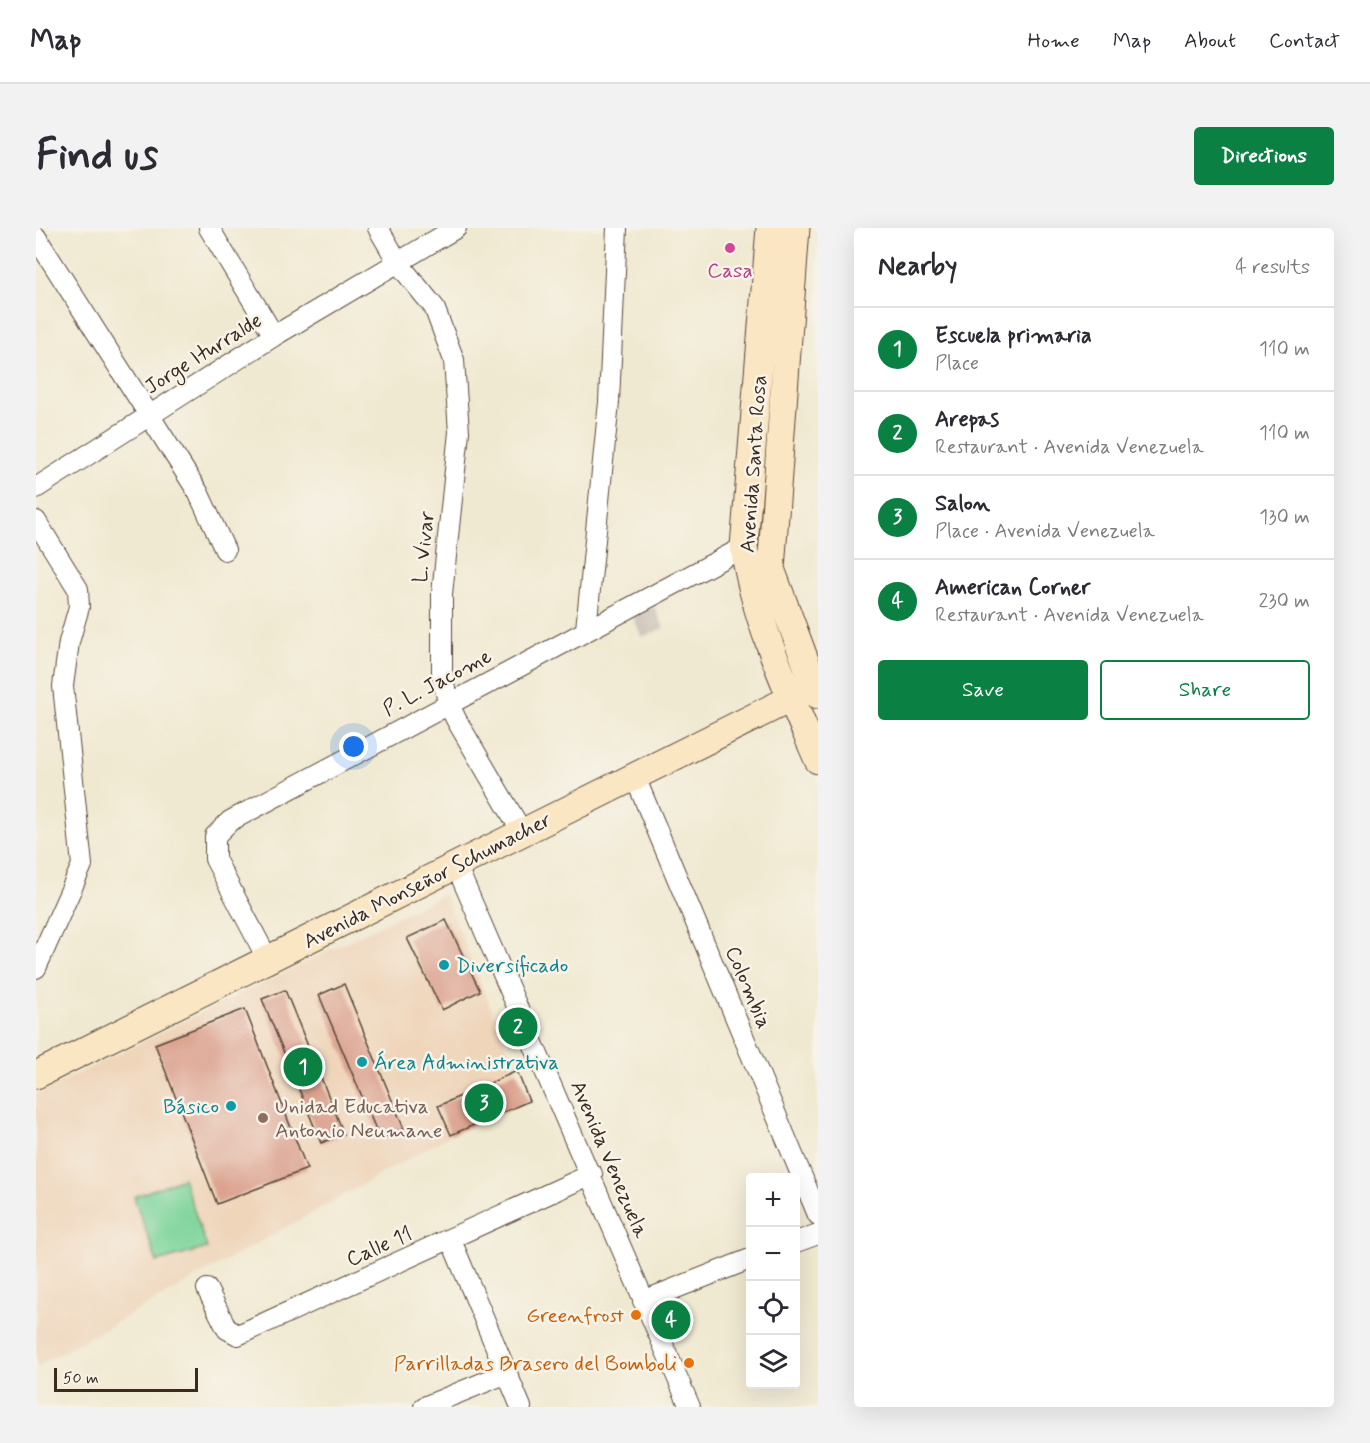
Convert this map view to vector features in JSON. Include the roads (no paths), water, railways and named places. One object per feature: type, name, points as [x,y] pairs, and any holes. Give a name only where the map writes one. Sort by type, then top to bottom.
[{"type":"street","points":[[209,228],[274,336]]},
{"type":"street","name":"L. Vivar","points":[[378,228],[399,264],[434,307],[454,360],[459,432],[442,594],[442,673],[448,703],[522,832]]},
{"type":"street","name":"Jorge Iturralde","points":[[36,488],[274,336],[399,264],[456,228]]},
{"type":"street","points":[[586,629],[609,402],[617,228]]},
{"type":"street","name":"Avenida Santa Rosa","points":[[770,228],[744,547],[750,584],[810,692]]},
{"type":"street","name":"Avenida Santa Rosa","points":[[796,228],[771,568],[810,692],[818,760]]},
{"type":"street","points":[[36,237],[198,492],[225,550]]},
{"type":"street","points":[[36,522],[78,589],[79,607],[69,642],[63,686],[82,865],[36,968]]},
{"type":"street","name":"P. L. Jacome","points":[[268,960],[215,859],[215,836],[230,821],[586,629],[744,547]]},
{"type":"street","name":"Avenida Monseñor Schumacher","points":[[37,1071],[268,960],[522,832],[810,692]]},
{"type":"street","name":"Colombia","points":[[635,777],[818,1215]]},
{"type":"street","name":"Avenida Venezuela","points":[[456,865],[592,1174],[690,1407]]},
{"type":"street","name":"Calle 11","points":[[207,1288],[227,1329],[238,1335],[592,1174]]},
{"type":"street","points":[[800,1240],[818,1234]]},
{"type":"street","points":[[451,1240],[521,1407]]},
{"type":"street","points":[[644,1301],[746,1261]]},
{"type":"street","points":[[424,1407],[507,1373]]},
{"type":"place","name":"Casa","points":[[730,248]]},
{"type":"place","name":"Diversificado","points":[[444,965]]},
{"type":"place","name":"Arepas","points":[[518,1027]]},
{"type":"place","name":"Área Administrativa","points":[[362,1062]]},
{"type":"place","name":"Escuela primaria","points":[[303,1067]]},
{"type":"place","name":"Salon","points":[[484,1103]]},
{"type":"place","name":"Básico","points":[[231,1106]]},
{"type":"place","name":"Unidad Educativa Antonio Neumane","points":[[263,1118]]},
{"type":"place","name":"Greenfrost","points":[[636,1315]]},
{"type":"place","name":"American Corner","points":[[671,1320]]},
{"type":"place","name":"Parrilladas Brasero del Bomboli","points":[[689,1363]]}]
